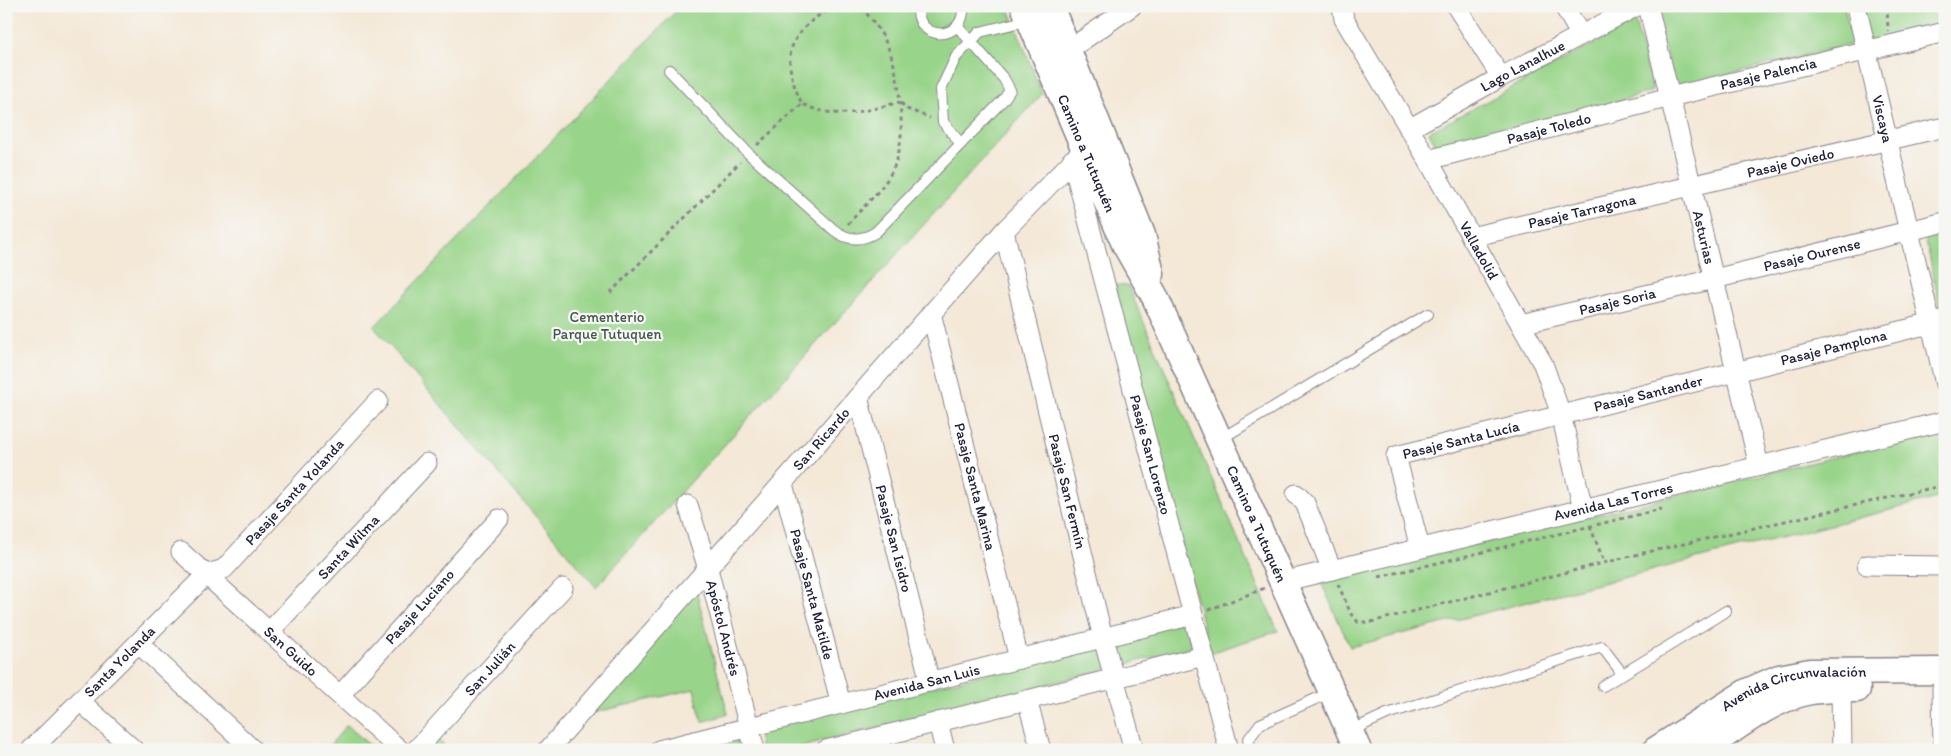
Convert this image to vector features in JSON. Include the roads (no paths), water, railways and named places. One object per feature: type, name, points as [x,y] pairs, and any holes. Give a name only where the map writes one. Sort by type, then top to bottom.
[{"type":"street","points":[[1067,48],[1080,42],[1132,6]]},
{"type":"street","name":"Valladolid","points":[[1342,6],[1344,19],[1428,160],[1543,364],[1561,414],[1583,509]]},
{"type":"street","points":[[1456,6],[1501,77]]},
{"type":"street","points":[[1564,6],[1580,34]]},
{"type":"street","name":"Lago Lanalhue","points":[[1409,129],[1580,34],[1637,6]]},
{"type":"street","name":"Asturias","points":[[1648,6],[1759,466]]},
{"type":"street","name":"Viscaya","points":[[1856,6],[1909,232],[1938,322],[1945,384]]},
{"type":"street","name":"Camino a Tutuquén","points":[[1039,13],[1067,48],[1086,147]]},
{"type":"street","name":"Camino a Tutuquén","points":[[1039,13],[1086,147],[1125,244],[1155,297],[1353,740]]},
{"type":"street","name":"Pasaje Palencia","points":[[1670,97],[1945,32]]},
{"type":"street","name":"Pasaje Toledo","points":[[1428,160],[1670,97]]},
{"type":"street","name":"Pasaje Oviedo","points":[[1692,185],[1945,127]]},
{"type":"street","name":"San Ricardo","points":[[548,750],[1004,231],[1086,147]]},
{"type":"street","name":"Pasaje San Lorenzo","points":[[1086,147],[1193,616],[1229,750]]},
{"type":"street","name":"Pasaje Tarragona","points":[[1471,237],[1692,185]]},
{"type":"street","points":[[1909,232],[1945,222]]},
{"type":"street","name":"Pasaje San Fermín","points":[[1004,231],[1103,638],[1134,750]]},
{"type":"street","name":"Pasaje Ourense","points":[[1714,279],[1909,232]]},
{"type":"street","name":"Pasaje Soria","points":[[1521,324],[1714,279]]},
{"type":"street","name":"Pasaje Santa Marina","points":[[931,313],[1019,659]]},
{"type":"street","name":"Pasaje Pamplona","points":[[1736,371],[1938,322]]},
{"type":"street","name":"Pasaje Santander","points":[[1561,414],[1736,371]]},
{"type":"street","name":"Pasaje San Isidro","points":[[858,397],[930,682]]},
{"type":"street","name":"Pasaje Santa Yolanda","points":[[207,574],[224,569],[378,401]]},
{"type":"street","name":"Pasaje Santa Lucía","points":[[1420,548],[1396,456],[1561,414]]},
{"type":"street","name":"Avenida Las Torres","points":[[1282,582],[1945,421]]},
{"type":"street","name":"Santa Wilma","points":[[270,631],[427,463]]},
{"type":"street","name":"Pasaje Santa Matilde","points":[[782,484],[841,704]]},
{"type":"street","points":[[1296,494],[1305,503],[1332,570]]},
{"type":"street","name":"Apóstol Andrés","points":[[688,506],[708,569],[755,750]]},
{"type":"street","name":"Pasaje Luciano","points":[[340,695],[499,519]]},
{"type":"street","name":"San Guido","points":[[180,552],[207,574],[400,750]]},
{"type":"street","points":[[1867,565],[1945,566]]},
{"type":"street","name":"Santa Yolanda","points":[[31,750],[207,574]]},
{"type":"street","name":"San Julián","points":[[416,750],[563,588]]},
{"type":"street","name":"Avenida San Luis","points":[[659,750],[1193,616]]},
{"type":"street","points":[[138,643],[253,750]]},
{"type":"street","points":[[826,750],[1204,656]]},
{"type":"street","name":"Avenida Circunvalación","points":[[1694,744],[1755,688],[1795,674],[1826,671],[1944,683]]},
{"type":"street","points":[[1943,750],[1944,683]]},
{"type":"street","name":"Avenida Circunvalación","points":[[1656,750],[1694,744],[1792,696],[1816,690],[1944,683]]},
{"type":"street","points":[[1841,690],[1842,750]]},
{"type":"street","points":[[1027,700],[1041,750]]},
{"type":"street","points":[[80,701],[134,750]]},
{"type":"street","points":[[938,722],[945,750]]},
{"type":"lane","points":[[918,6],[921,24],[932,32],[944,33],[958,26],[962,18],[963,6]]},
{"type":"lane","points":[[961,144],[942,122],[942,89],[956,57],[980,32],[1039,13]]},
{"type":"lane","points":[[669,70],[748,153],[840,234],[860,239],[876,232],[1010,90],[1004,79],[958,26]]},
{"type":"lane","points":[[1218,440],[1428,314]]},
{"type":"lane","points":[[1603,686],[1726,611]]},
{"type":"lane","points":[[1353,740],[1387,714],[1602,647],[1622,673]]},
{"type":"lane","points":[[1252,750],[1248,740],[1260,724],[1331,692]]},
{"type":"park label","name":"Cementerio Parque Tutuquen","points":[[607,326]]}]
